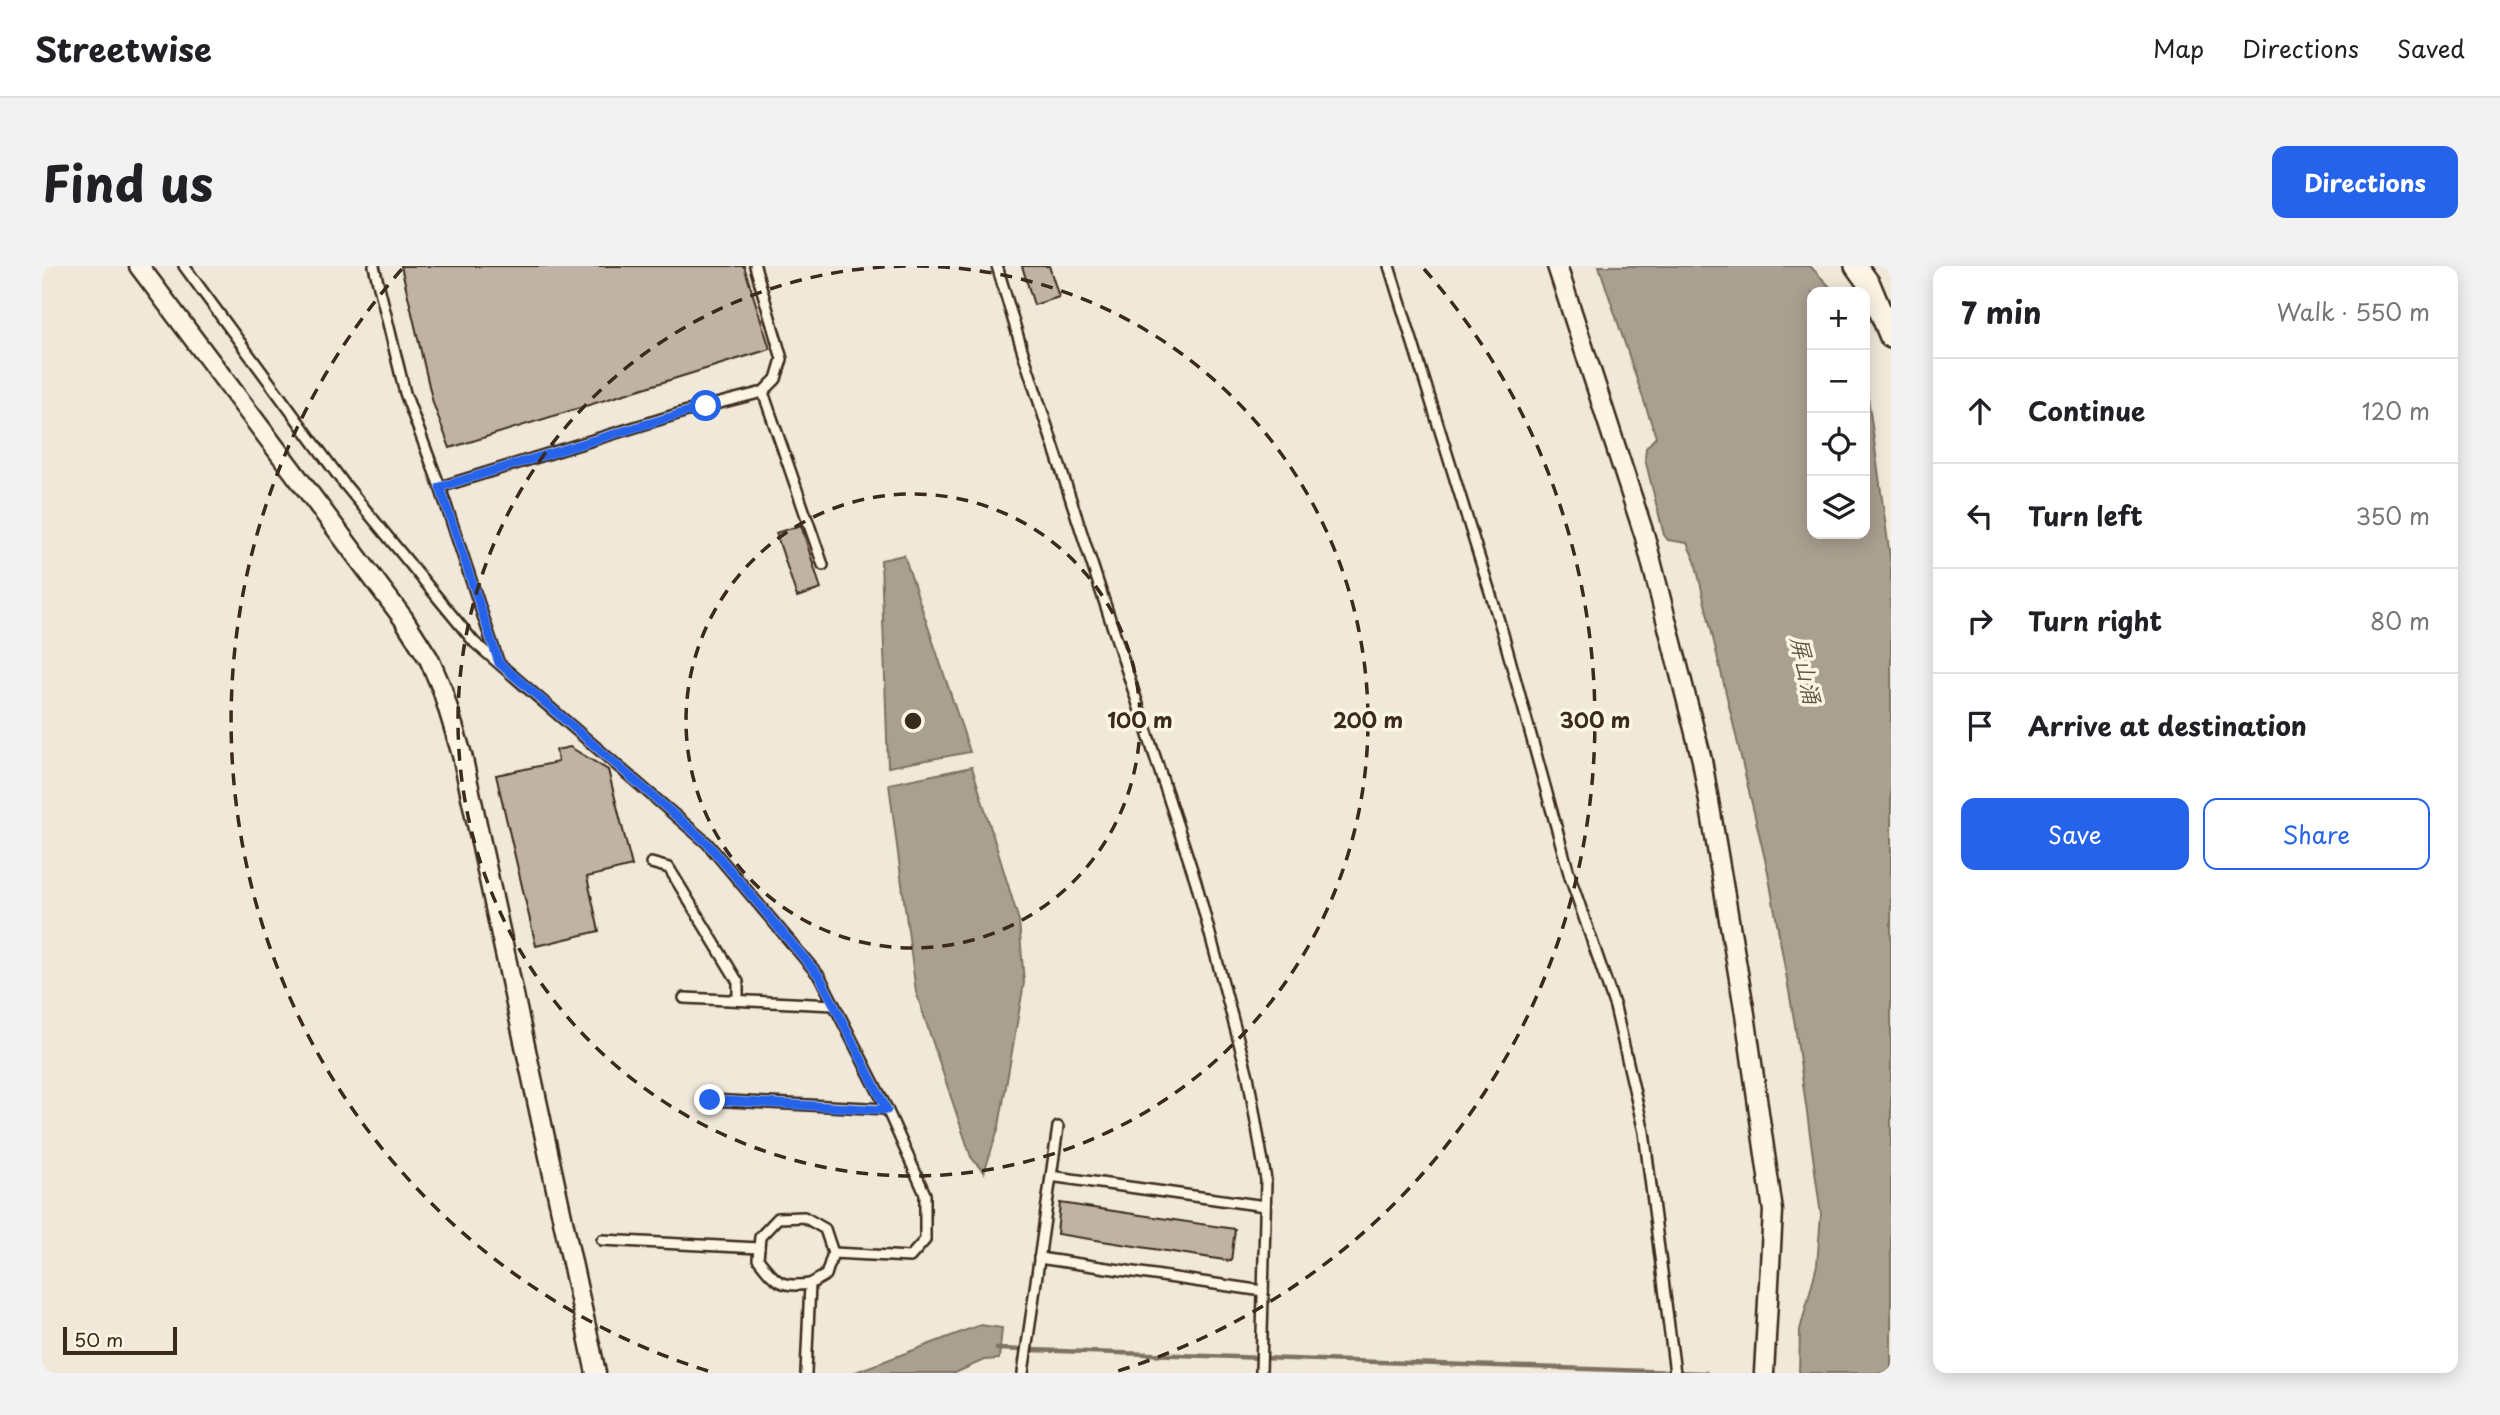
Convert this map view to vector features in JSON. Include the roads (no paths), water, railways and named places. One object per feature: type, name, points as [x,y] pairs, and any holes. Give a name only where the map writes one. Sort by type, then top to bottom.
[{"type":"street","points":[[139,266],[403,618],[429,659],[442,689],[462,755],[596,1373]]},
{"type":"street","points":[[1557,266],[1645,537],[1702,760],[1745,1014],[1773,1210],[1764,1373]]},
{"type":"street","points":[[1856,266],[1869,284],[1891,337]]},
{"type":"lane","points":[[184,266],[342,481],[474,642],[707,843],[820,977],[887,1110],[925,1194],[925,1240],[910,1257],[834,1253]]},
{"type":"lane","points":[[374,266],[405,393],[440,487],[499,663]]},
{"type":"lane","points":[[440,487],[645,423],[763,392],[776,379],[782,359],[755,266]]},
{"type":"lane","points":[[997,266],[1196,882],[1248,1076],[1266,1180],[1261,1373]]},
{"type":"lane","points":[[1388,266],[1503,634],[1570,877],[1615,1007],[1644,1132],[1675,1373]]},
{"type":"lane","points":[[763,392],[823,565]]},
{"type":"lane","points":[[651,863],[669,868],[738,982],[738,1000]]},
{"type":"lane","points":[[684,998],[834,1005]]},
{"type":"lane","points":[[710,1100],[887,1110]]},
{"type":"lane","points":[[1023,1373],[1058,1127]]},
{"type":"lane","points":[[1057,1177],[1265,1206]]},
{"type":"lane","points":[[804,1217],[825,1229],[834,1253],[827,1275],[810,1284],[790,1286],[773,1278],[758,1259],[760,1237],[778,1218],[804,1217]]},
{"type":"lane","points":[[602,1240],[759,1248]]},
{"type":"lane","points":[[1039,1258],[1263,1291]]},
{"type":"lane","points":[[806,1373],[810,1284]]},
{"type":"water","name":"屏山涌","points":[[1599,266],[1810,266],[1830,287],[1807,287],[1807,539],[1870,539],[1870,414],[1891,564],[1891,1373],[1799,1373],[1800,1330],[1817,1265],[1821,1215],[1795,1025],[1768,872],[1695,561],[1687,543],[1668,540],[1664,535],[1645,459],[1646,448],[1656,437]]},
{"type":"water","points":[[904,555],[970,752],[888,767],[881,560]]},
{"type":"water","points":[[972,767],[1019,921],[1024,983],[999,1126],[984,1173],[971,1157],[916,992],[889,784]]},
{"type":"water","points":[[980,1325],[1002,1328],[999,1359],[984,1360],[955,1373],[853,1373]]},
{"type":"waterway","points":[[997,1349],[1706,1373]]}]
